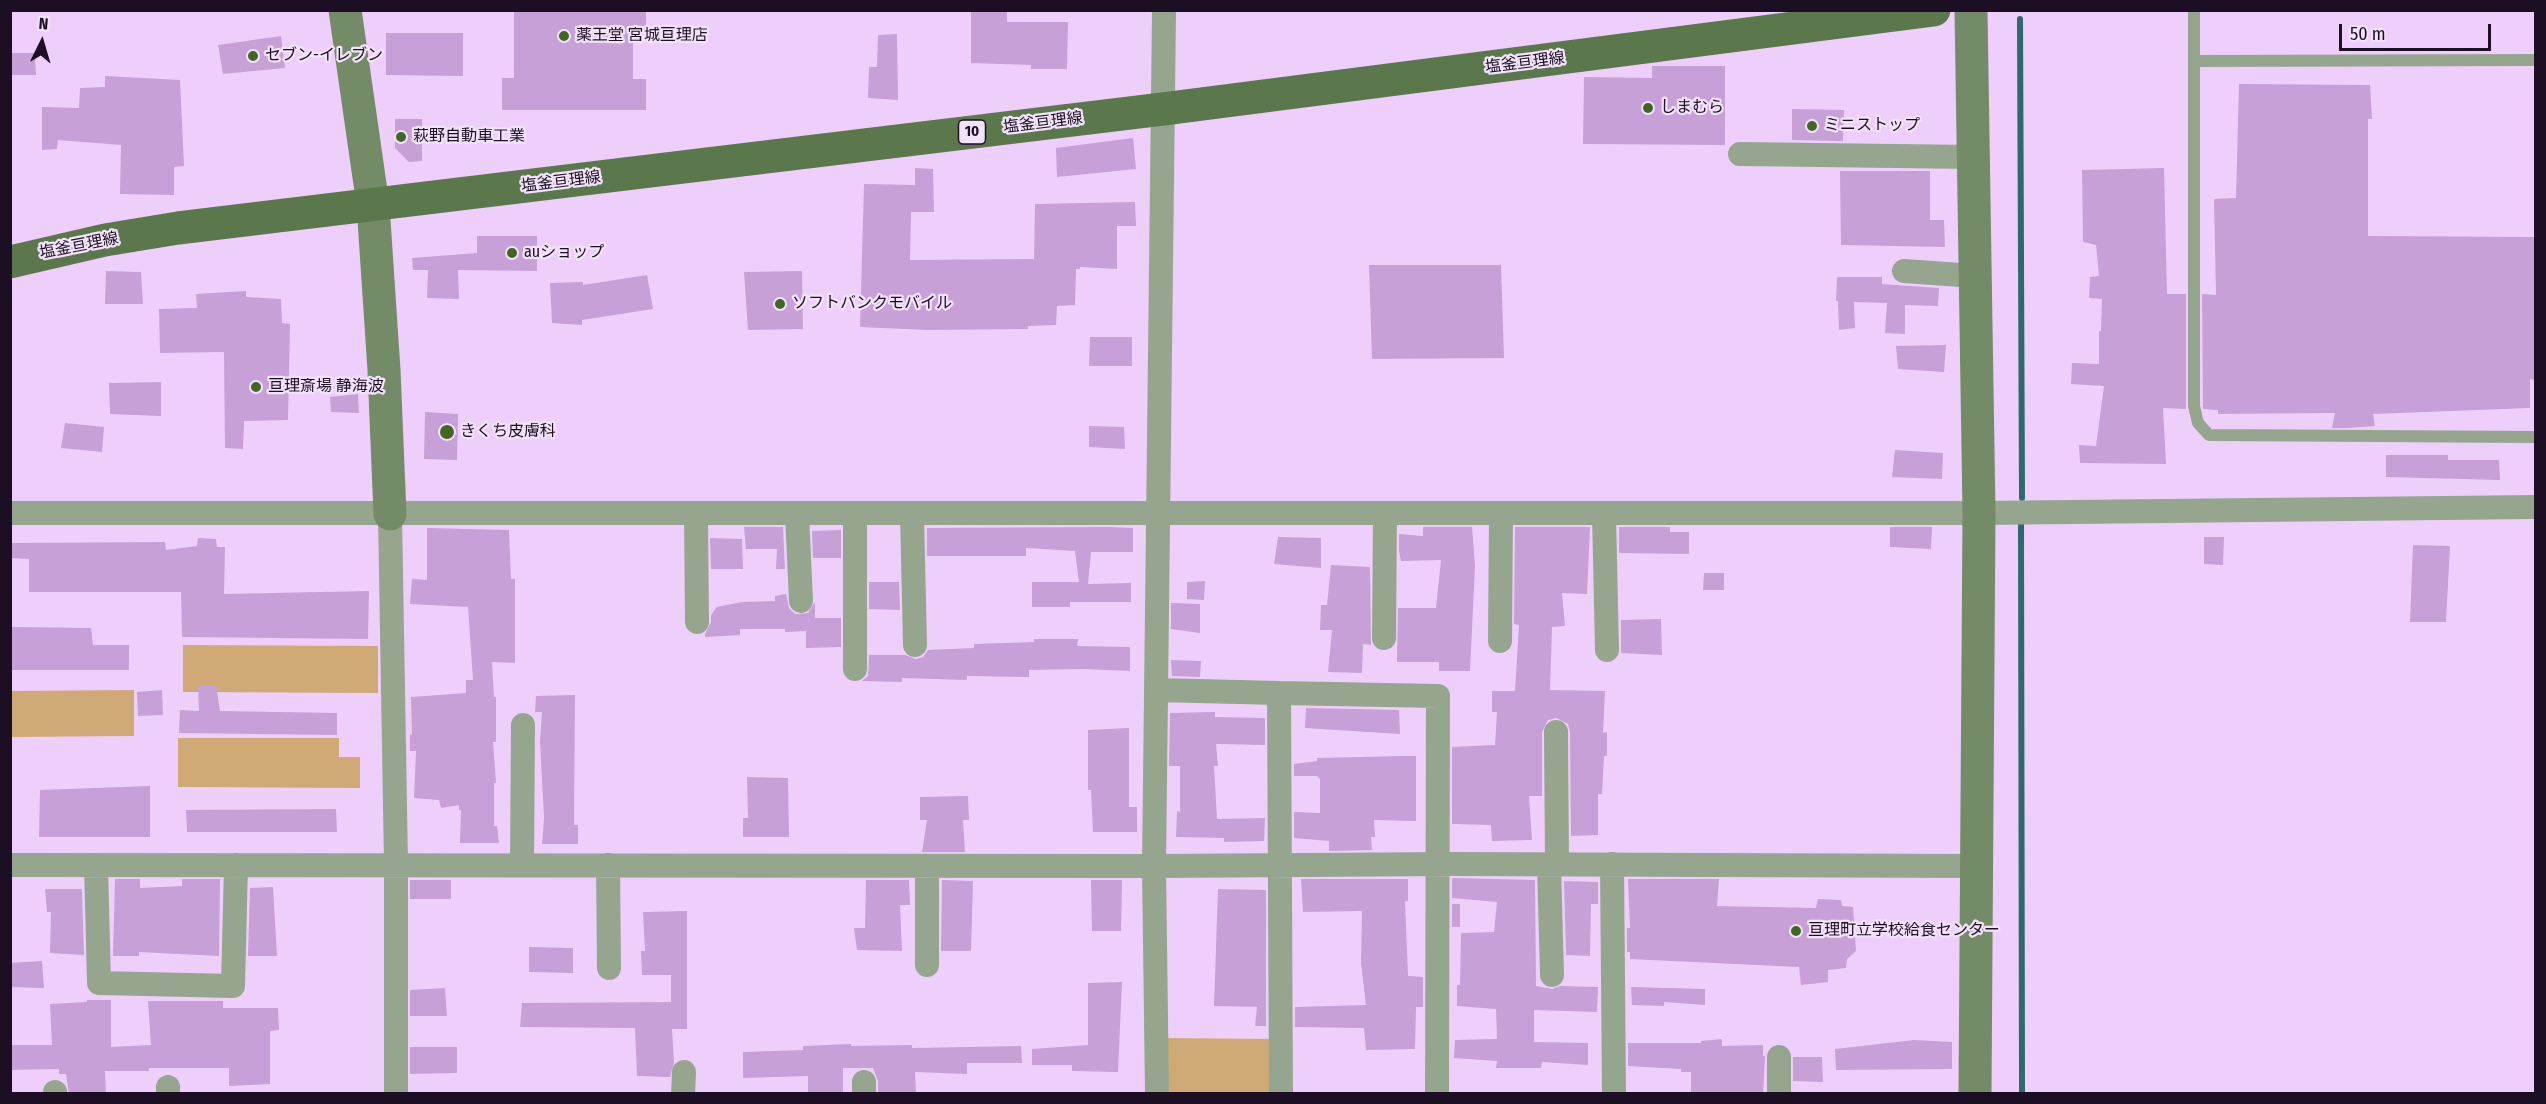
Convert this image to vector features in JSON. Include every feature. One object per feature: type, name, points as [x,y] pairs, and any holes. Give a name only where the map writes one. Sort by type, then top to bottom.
[{"type":"main road","name":"塩釜亘理線","points":[[10,262],[36,254],[126,236],[1163,109],[1934,10]]},
{"type":"street","points":[[345,10],[373,206],[384,370],[390,514],[396,865],[396,1094]]},
{"type":"street","points":[[1157,1094],[1154,866],[1164,10]]},
{"type":"street","points":[[1971,10],[1979,513],[1975,1094]]},
{"type":"street","points":[[1740,154],[1973,157]]},
{"type":"street","points":[[1904,271],[1975,276]]},
{"type":"street","points":[[10,513],[1604,514],[1979,513],[2535,507]]},
{"type":"street","points":[[696,514],[697,622]]},
{"type":"street","points":[[798,514],[801,601]]},
{"type":"street","points":[[855,514],[855,669]]},
{"type":"street","points":[[912,514],[915,645]]},
{"type":"street","points":[[1384,638],[1385,514]]},
{"type":"street","points":[[1500,641],[1501,514]]},
{"type":"street","points":[[1604,514],[1607,650]]},
{"type":"street","points":[[1156,690],[1438,696],[1437,1094]]},
{"type":"street","points":[[1279,693],[1281,1094]]},
{"type":"street","points":[[522,865],[523,725]]},
{"type":"street","points":[[1552,975],[1556,732]]},
{"type":"street","points":[[10,865],[1612,864],[1975,866]]},
{"type":"street","points":[[1612,864],[1614,1094]]},
{"type":"street","points":[[96,865],[99,983],[233,986],[236,865]]},
{"type":"street","points":[[608,865],[609,968]]},
{"type":"street","points":[[927,866],[927,965]]},
{"type":"street","points":[[1779,1057],[1779,1094]]},
{"type":"lane","points":[[2194,10],[2194,406],[2198,423],[2209,435],[2535,437]]},
{"type":"lane","points":[[2194,61],[2535,60]]},
{"type":"shaded area","points":[[183,645],[378,646],[378,693],[183,692]]},
{"type":"shaded area","points":[[134,690],[134,736],[11,737],[11,691]]},
{"type":"shaded area","points":[[178,738],[339,738],[339,757],[360,757],[360,788],[178,787]]},
{"type":"shaded area","points":[[1166,1038],[1272,1039],[1272,1093],[1165,1094]]},
{"type":"building","points":[[514,10],[646,10],[646,32],[633,32],[633,79],[646,79],[646,110],[502,110],[502,78],[514,78]]},
{"type":"building","points":[[971,10],[1007,10],[1007,22],[1068,22],[1067,69],[1031,69],[1031,65],[971,63]]},
{"type":"building","points":[[386,33],[463,33],[463,76],[386,75]]},
{"type":"building","points":[[897,34],[898,100],[868,98],[869,67],[877,67],[878,35]]},
{"type":"building","points":[[281,36],[285,68],[223,74],[218,45]]},
{"type":"building","points":[[10,53],[35,53],[36,75],[10,75]]},
{"type":"building","points":[[1652,66],[1725,66],[1725,145],[1583,144],[1584,77],[1652,78]]},
{"type":"building","points":[[105,76],[180,80],[184,166],[174,167],[174,195],[120,194],[121,145],[58,140],[57,149],[42,150],[42,107],[79,108],[80,88],[105,87]]},
{"type":"building","points":[[2239,84],[2370,85],[2372,119],[2368,119],[2368,236],[2535,237],[2535,380],[2530,379],[2530,408],[2373,414],[2375,426],[2347,428],[2332,428],[2335,413],[2218,414],[2218,410],[2203,409],[2202,294],[2216,295],[2214,199],[2236,198]]},
{"type":"building","points":[[1792,109],[1844,110],[1843,141],[1792,140]]},
{"type":"building","points":[[395,119],[422,119],[422,161],[409,162],[395,148]]},
{"type":"building","points":[[1133,138],[1136,169],[1057,177],[1056,148]]},
{"type":"building","points":[[915,168],[933,169],[934,212],[911,212],[910,260],[1034,259],[1035,204],[1135,202],[1136,226],[1117,226],[1117,269],[1080,267],[1076,269],[1075,305],[1057,306],[1056,325],[1028,326],[1028,329],[927,330],[860,327],[864,184],[915,185]]},
{"type":"building","points":[[2164,168],[2167,294],[2186,294],[2186,409],[2163,408],[2166,464],[2080,463],[2079,445],[2096,446],[2104,386],[2071,384],[2072,363],[2099,364],[2099,331],[2101,331],[2102,299],[2089,298],[2090,277],[2099,276],[2096,245],[2083,242],[2082,170]]},
{"type":"building","points":[[1840,171],[1930,171],[1930,220],[1944,220],[1945,247],[1841,245]]},
{"type":"building","points":[[477,236],[537,236],[537,271],[458,270],[459,299],[427,298],[428,270],[413,270],[412,258],[477,253]]},
{"type":"building","points":[[1369,265],[1501,265],[1504,358],[1372,359]]},
{"type":"building","points":[[106,271],[141,272],[143,304],[105,304]]},
{"type":"building","points":[[802,271],[803,329],[748,330],[744,272]]},
{"type":"building","points":[[647,275],[653,309],[582,320],[582,325],[552,323],[550,283],[583,282],[583,285]]},
{"type":"building","points":[[1837,277],[1882,277],[1882,284],[1939,288],[1938,306],[1905,305],[1905,334],[1885,333],[1887,303],[1854,302],[1855,328],[1839,330],[1838,301],[1836,301]]},
{"type":"building","name":"亘理斎場 静海波","points":[[246,291],[246,297],[281,299],[282,323],[290,324],[288,420],[244,421],[243,449],[225,448],[224,352],[160,353],[159,309],[197,308],[196,294]]},
{"type":"building","points":[[1090,337],[1132,337],[1132,366],[1089,366]]},
{"type":"building","points":[[1946,345],[1944,372],[1898,369],[1896,346]]},
{"type":"building","points":[[161,382],[161,416],[110,414],[109,383]]},
{"type":"building","points":[[358,394],[359,413],[331,412],[330,397]]},
{"type":"building","points":[[425,412],[458,414],[457,460],[424,459]]},
{"type":"building","points":[[65,423],[104,427],[102,452],[61,448]]},
{"type":"building","points":[[1089,426],[1124,427],[1125,449],[1089,447]]},
{"type":"building","points":[[1895,450],[1943,453],[1942,479],[1892,477]]},
{"type":"building","points":[[2386,455],[2448,455],[2448,460],[2499,460],[2500,480],[2386,477]]},
{"type":"building","points":[[744,527],[783,527],[785,569],[776,569],[777,549],[746,549]]},
{"type":"building","points":[[1423,527],[1472,527],[1475,566],[1470,671],[1439,671],[1439,662],[1397,662],[1398,608],[1436,608],[1441,560],[1401,561],[1399,551],[1399,534],[1423,536]]},
{"type":"building","points":[[1515,527],[1590,527],[1587,594],[1562,593],[1565,626],[1552,627],[1550,690],[1605,691],[1603,733],[1607,732],[1607,756],[1604,756],[1602,794],[1598,794],[1598,835],[1571,836],[1570,732],[1568,724],[1556,718],[1548,720],[1542,732],[1542,796],[1529,796],[1532,840],[1492,841],[1491,825],[1452,824],[1452,747],[1495,745],[1497,712],[1492,712],[1492,691],[1515,691],[1519,625],[1514,624]]},
{"type":"building","points":[[1619,527],[1670,527],[1670,532],[1689,532],[1689,554],[1619,553]]},
{"type":"building","points":[[1890,527],[1932,527],[1931,549],[1890,547]]},
{"type":"building","points":[[427,528],[509,530],[511,579],[515,579],[515,663],[492,662],[494,697],[496,697],[496,742],[493,742],[496,783],[494,783],[494,826],[497,826],[499,843],[460,843],[461,810],[459,810],[459,805],[441,808],[439,800],[414,798],[416,751],[410,751],[411,697],[466,693],[466,680],[473,680],[468,607],[410,604],[412,579],[427,580]]},
{"type":"building","points":[[927,528],[1133,528],[1133,552],[1091,552],[1088,584],[1131,583],[1131,602],[1070,602],[1070,607],[1032,607],[1032,582],[1079,582],[1075,551],[1026,548],[1026,556],[927,556]]},
{"type":"building","points":[[841,530],[841,558],[813,558],[812,531]]},
{"type":"building","points":[[1278,537],[1321,538],[1321,568],[1274,564]]},
{"type":"building","points":[[2204,537],[2224,537],[2223,565],[2204,564]]},
{"type":"building","points":[[198,538],[216,539],[217,547],[225,547],[224,594],[369,591],[368,639],[182,637],[181,592],[29,592],[29,559],[10,558],[10,543],[165,542],[166,550],[197,546]]},
{"type":"building","points":[[710,538],[742,539],[743,569],[711,569]]},
{"type":"building","points":[[2413,545],[2450,546],[2446,622],[2410,622]]},
{"type":"building","points":[[1331,565],[1370,567],[1371,645],[1363,644],[1362,673],[1328,672],[1332,630],[1320,630],[1321,605],[1327,605]]},
{"type":"building","points":[[1704,573],[1724,573],[1724,590],[1703,590]]},
{"type":"building","points":[[1205,581],[1204,600],[1187,599],[1187,582]]},
{"type":"building","points":[[869,582],[899,582],[900,610],[869,609]]},
{"type":"building","points":[[786,594],[789,608],[795,614],[808,613],[815,602],[815,618],[841,618],[841,647],[806,648],[806,631],[785,632],[785,629],[740,629],[740,635],[705,637],[711,622],[711,615],[717,607],[742,602],[775,601],[775,596]]},
{"type":"building","points":[[1171,603],[1200,604],[1200,633],[1171,629]]},
{"type":"building","points":[[1661,619],[1662,655],[1621,653],[1621,620]]},
{"type":"building","points":[[10,627],[91,628],[93,645],[129,645],[129,670],[10,670]]},
{"type":"building","points":[[1034,639],[1078,639],[1077,646],[1130,647],[1130,671],[1029,670],[1029,677],[967,676],[967,680],[902,678],[902,682],[862,681],[868,676],[869,655],[905,655],[916,659],[923,657],[928,650],[974,648],[974,644],[1034,642]]},
{"type":"building","points":[[1171,660],[1201,661],[1200,677],[1172,676]]},
{"type":"building","points":[[216,685],[220,711],[337,713],[337,735],[179,733],[180,710],[199,711],[198,686]]},
{"type":"building","points":[[162,690],[163,715],[138,716],[137,692]]},
{"type":"building","points":[[575,695],[574,825],[578,825],[578,844],[542,844],[544,818],[540,741],[542,712],[535,712],[536,696]]},
{"type":"building","points":[[1306,708],[1399,710],[1400,734],[1305,728]]},
{"type":"building","points":[[1215,712],[1215,717],[1265,718],[1265,745],[1216,744],[1218,766],[1214,766],[1217,819],[1265,818],[1264,841],[1224,842],[1224,838],[1176,837],[1177,811],[1180,812],[1180,766],[1169,766],[1170,713]]},
{"type":"building","points":[[1129,728],[1129,807],[1137,807],[1137,832],[1093,832],[1091,790],[1088,790],[1088,730]]},
{"type":"building","points":[[1416,756],[1416,821],[1374,820],[1375,837],[1371,837],[1372,850],[1329,851],[1329,841],[1294,838],[1294,812],[1320,813],[1320,779],[1317,776],[1294,776],[1294,764],[1317,761],[1317,758]]},
{"type":"building","points":[[747,777],[788,778],[789,837],[743,837],[743,818],[748,818]]},
{"type":"building","points":[[150,786],[150,837],[39,837],[40,790]]},
{"type":"building","points":[[968,796],[969,820],[963,820],[965,852],[922,852],[927,820],[920,820],[920,797]]},
{"type":"building","points":[[336,809],[337,832],[187,832],[186,810]]},
{"type":"building","points":[[1452,878],[1535,880],[1536,986],[1552,989],[1560,986],[1598,987],[1597,1012],[1534,1010],[1534,1042],[1588,1043],[1588,1065],[1542,1062],[1541,1068],[1496,1068],[1497,1061],[1454,1058],[1455,1040],[1497,1039],[1496,1009],[1457,1006],[1457,985],[1460,985],[1461,933],[1494,932],[1497,902],[1452,898]]},
{"type":"building","points":[[115,879],[140,879],[140,888],[182,886],[182,879],[220,879],[219,956],[139,952],[139,956],[113,956]]},
{"type":"building","points":[[1301,879],[1408,879],[1408,901],[1405,901],[1408,976],[1423,977],[1423,1007],[1416,1007],[1415,1049],[1366,1050],[1364,1028],[1295,1027],[1295,1007],[1366,1005],[1361,963],[1362,911],[1303,912]]},
{"type":"building","points":[[1628,879],[1719,879],[1717,906],[1816,908],[1818,899],[1841,900],[1842,906],[1853,907],[1856,951],[1847,959],[1846,968],[1828,970],[1828,982],[1801,985],[1799,967],[1630,959],[1630,952],[1627,952],[1627,928],[1630,928]]},
{"type":"building","points":[[410,880],[451,880],[451,899],[410,899]]},
{"type":"building","points":[[866,880],[909,880],[910,905],[900,905],[902,951],[857,950],[854,928],[865,928]]},
{"type":"building","points":[[942,880],[973,881],[971,951],[941,951]]},
{"type":"building","points":[[1091,880],[1122,880],[1121,931],[1092,931]]},
{"type":"building","points":[[1564,881],[1598,882],[1598,904],[1591,904],[1590,956],[1566,955]]},
{"type":"building","points":[[273,887],[277,956],[248,956],[250,888]]},
{"type":"building","points":[[45,889],[82,889],[84,955],[50,953],[51,912],[47,912]]},
{"type":"building","points":[[1218,889],[1266,890],[1266,1026],[1255,1026],[1257,1007],[1264,1007],[1214,1006]]},
{"type":"building","points":[[1452,904],[1460,904],[1460,927],[1452,927]]},
{"type":"building","points":[[687,911],[687,1029],[672,1029],[674,1063],[670,1077],[637,1076],[635,1028],[520,1027],[522,1003],[671,1002],[671,975],[642,975],[641,951],[645,951],[643,912]]},
{"type":"building","points":[[529,947],[573,948],[573,973],[529,972]]},
{"type":"building","points":[[42,961],[44,988],[10,987],[10,963]]},
{"type":"building","points":[[1122,982],[1118,1072],[1072,1071],[1072,1065],[1032,1065],[1032,1049],[1088,1045],[1088,983]]},
{"type":"building","points":[[1631,987],[1705,989],[1705,1005],[1664,1002],[1664,1006],[1632,1005]]},
{"type":"building","points":[[445,988],[447,1016],[410,1016],[410,990]]},
{"type":"building","points":[[87,1000],[111,1000],[111,1047],[151,1045],[148,1001],[223,1001],[223,1008],[278,1008],[279,1030],[270,1031],[270,1084],[229,1086],[229,1068],[149,1068],[149,1071],[105,1071],[106,1094],[69,1094],[66,1074],[59,1074],[59,1069],[10,1070],[10,1045],[52,1045],[50,1004],[87,1002]]},
{"type":"building","points":[[1722,1039],[1722,1046],[1763,1045],[1763,1056],[1765,1056],[1763,1094],[1691,1094],[1691,1072],[1681,1072],[1681,1069],[1628,1066],[1628,1043],[1701,1043],[1701,1041]]},
{"type":"building","points":[[1914,1040],[1952,1042],[1952,1069],[1836,1070],[1835,1049]]},
{"type":"building","points":[[851,1044],[851,1046],[912,1045],[912,1048],[1021,1046],[1022,1063],[967,1063],[967,1074],[915,1072],[916,1094],[878,1094],[878,1081],[873,1068],[843,1068],[843,1094],[808,1094],[808,1076],[743,1078],[743,1052],[803,1050],[803,1046]]},
{"type":"building","points":[[410,1047],[457,1047],[457,1073],[410,1074]]},
{"type":"building","points":[[1793,1057],[1822,1057],[1823,1082],[1793,1081]]},
{"type":"waterway","points":[[2020,19],[2022,498]]},
{"type":"waterway","points":[[2021,523],[2022,1094]]},
{"type":"place","name":"薬王堂 宮城亘理店","points":[[564,36]]},
{"type":"place","name":"セブン-イレブン","points":[[253,56]]},
{"type":"place","name":"しまむら","points":[[1648,108]]},
{"type":"place","name":"ミニストップ","points":[[1812,126]]},
{"type":"place","name":"萩野自動車工業","points":[[401,137]]},
{"type":"place","name":"auショップ","points":[[512,253]]},
{"type":"place","name":"ソフトバンクモバイル","points":[[780,304]]},
{"type":"place","name":"亘理斎場 静海波","points":[[256,387]]},
{"type":"place","name":"きくち皮膚科","points":[[447,432]]},
{"type":"place","name":"亘理町立学校給食センター","points":[[1796,931]]}]
